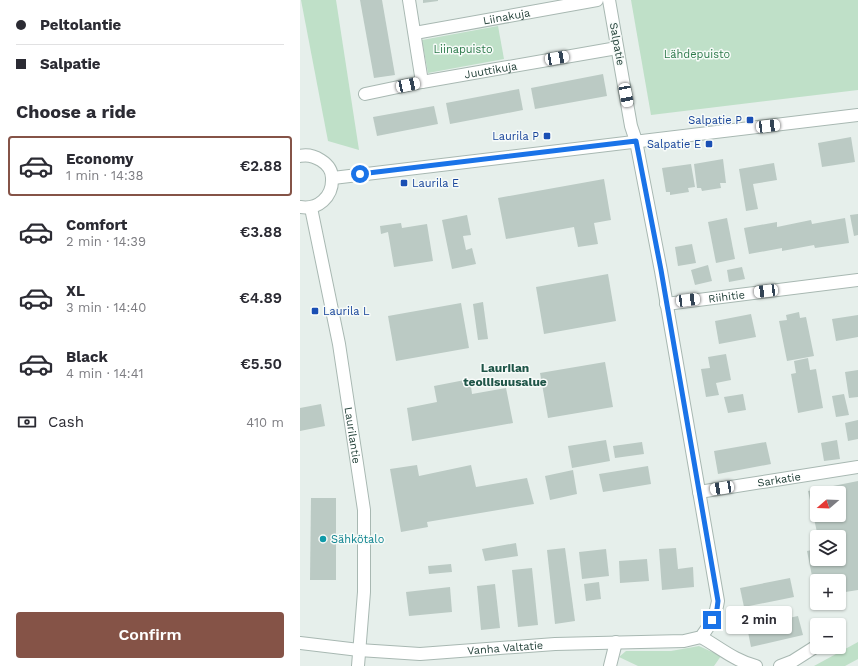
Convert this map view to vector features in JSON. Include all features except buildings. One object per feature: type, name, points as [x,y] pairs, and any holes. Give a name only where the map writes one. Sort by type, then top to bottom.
[{"type":"street","points":[[409,0],[422,82]]},
{"type":"street","name":"Liinakuja","points":[[415,34],[598,0]]},
{"type":"street","name":"Salpatie","points":[[609,0],[631,126],[636,141],[661,270],[718,601],[717,609],[704,632]]},
{"type":"street","name":"Juuttikuja","points":[[365,94],[422,82],[617,48]]},
{"type":"street","points":[[332,178],[858,115]]},
{"type":"street","points":[[301,152],[318,158],[325,164],[332,178],[330,192],[325,200],[320,204],[306,207]]},
{"type":"street","name":"Laurilantie","points":[[306,207],[339,344],[364,510],[364,592],[358,666]]},
{"type":"street","name":"Riihitie","points":[[666,304],[858,280]]},
{"type":"street","name":"Sarkatie","points":[[699,492],[858,467]]},
{"type":"street","points":[[704,632],[727,654],[756,666]]},
{"type":"street","name":"Vanha Valtatie","points":[[300,643],[359,650],[420,654],[554,644],[684,641],[704,632]]},
{"type":"street","points":[[610,666],[616,642]]},
{"type":"street","points":[[780,666],[793,661],[810,650]]},
{"type":"green space","points":[[301,0],[336,0],[359,150],[328,141]]},
{"type":"green space","name":"Lähdepuisto","points":[[631,0],[858,0],[858,90],[651,115]]},
{"type":"green space","name":"Liinapuisto","points":[[498,26],[504,59],[428,73],[422,40]]},
{"type":"green space","points":[[858,642],[858,659],[845,666],[814,666],[836,654],[846,654],[846,649]]},
{"type":"green space","points":[[699,646],[721,656],[714,666],[638,666],[619,657],[626,651],[671,651]]},
{"type":"place","name":"Salpatie P","points":[[750,120]]},
{"type":"place","name":"Laurila P","points":[[547,136]]},
{"type":"place","name":"Salpatie E","points":[[709,144]]},
{"type":"place","name":"Laurila E","points":[[404,183]]},
{"type":"place","name":"Laurila L","points":[[315,311]]},
{"type":"place","name":"Sähkötalo","points":[[323,539]]},
{"type":"district","name":"Laurilan teollisuusalue","points":[[505,375]]},
{"type":"route","points":[[360,174],[636,141],[661,270],[718,601],[717,609],[712,620]]}]
